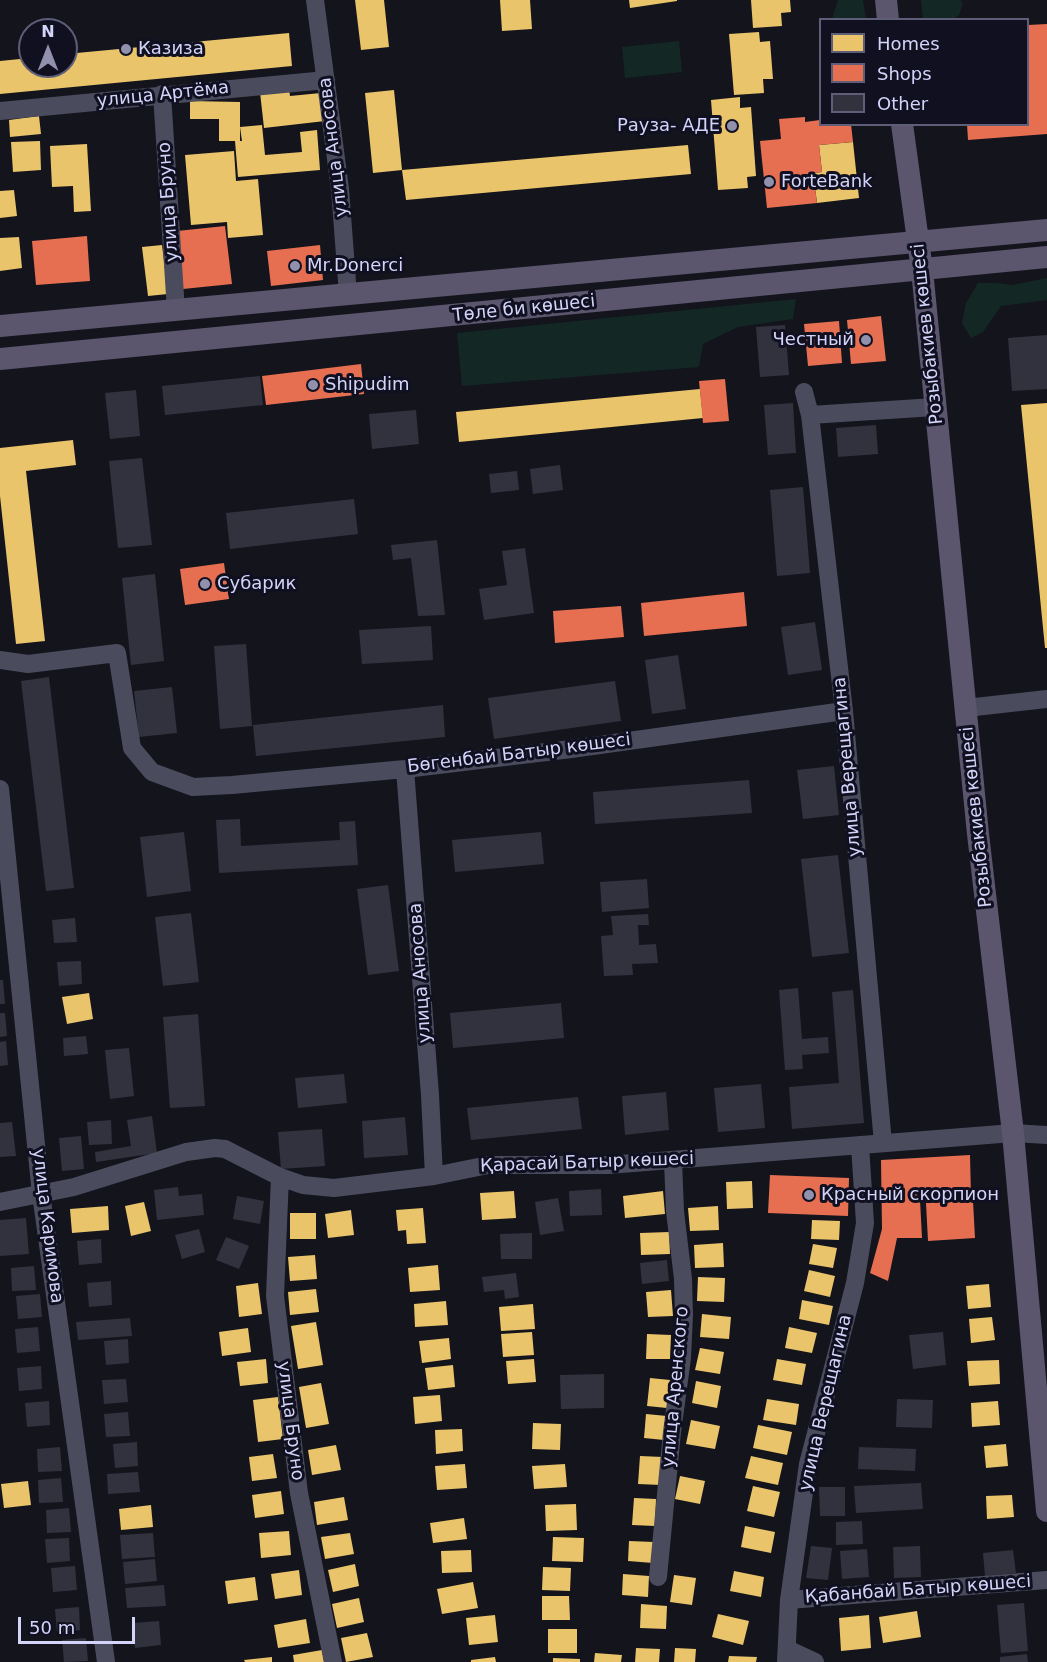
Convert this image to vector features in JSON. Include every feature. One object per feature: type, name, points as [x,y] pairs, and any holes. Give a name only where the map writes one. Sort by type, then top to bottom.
[{"type":"main road","points":[[886,0],[888,18]]},
{"type":"main road","name":"Розыбакиев көшесі","points":[[902,126],[922,270],[978,834],[1013,1133],[1047,1511]]},
{"type":"main road","name":"Төле би көшесі","points":[[0,326],[1047,230]]},
{"type":"main road","name":"Төле би көшесі","points":[[0,359],[1047,257]]},
{"type":"main road","points":[[727,260],[739,265],[741,272],[727,288]]},
{"type":"street","name":"улица Аносова","points":[[315,0],[340,189],[348,295]]},
{"type":"street","name":"улица Артёма","points":[[0,111],[326,80]]},
{"type":"street","name":"улица Бруно","points":[[162,94],[176,310]]},
{"type":"street","name":"улица Верещагина","points":[[804,392],[810,415],[844,711],[883,1143]]},
{"type":"street","points":[[810,415],[935,407]]},
{"type":"street","name":"Бөгенбай Батыр көшесі","points":[[0,660],[28,664],[117,653],[132,748],[152,772],[193,787],[405,769],[572,749],[844,711]]},
{"type":"street","points":[[966,708],[1047,699]]},
{"type":"street","name":"улица Аносова","points":[[405,769],[434,1176]]},
{"type":"street","name":"улица Каримова","points":[[0,789],[41,1194],[106,1662]]},
{"type":"street","name":"Қарасай Батыр көшесі","points":[[0,1202],[122,1173],[186,1152],[215,1148],[225,1149],[280,1177],[303,1185],[334,1188],[434,1176],[488,1165],[608,1165],[1013,1133],[1047,1135]]},
{"type":"street","name":"улица Верещагина","points":[[786,1655],[789,1600],[808,1464],[855,1283],[865,1223],[860,1145]]},
{"type":"street","name":"улица Аренского","points":[[658,1577],[672,1432],[682,1358],[684,1315],[673,1161]]},
{"type":"street","name":"улица Бруно","points":[[280,1177],[275,1296],[299,1493],[333,1662]]},
{"type":"street","name":"Қабанбай Батыр көшесі","points":[[789,1600],[1047,1580]]},
{"type":"street","points":[[786,1655],[815,1662]]},
{"type":"green space","points":[[838,0],[863,0],[866,18],[832,18]]},
{"type":"green space","points":[[921,0],[960,0],[963,3],[959,15],[955,18],[923,18]]},
{"type":"green space","points":[[679,41],[682,72],[625,78],[622,47]]},
{"type":"green space","points":[[1047,278],[1047,300],[1001,306],[983,332],[971,338],[962,323],[966,303],[978,283],[1012,285]]},
{"type":"green space","points":[[796,299],[793,319],[738,327],[703,344],[699,367],[462,386],[457,333]]},
{"type":"building: Homes","points":[[355,0],[384,0],[389,47],[361,50]]},
{"type":"building: Homes","points":[[500,0],[530,0],[532,29],[502,31]]},
{"type":"building: Homes","points":[[629,0],[677,0],[677,1],[630,8]]},
{"type":"building: Homes","points":[[751,0],[790,0],[791,12],[781,13],[782,26],[753,28]]},
{"type":"building: Homes","points":[[759,32],[760,42],[770,41],[773,79],[763,79],[764,93],[734,95],[729,34]]},
{"type":"building: Homes","points":[[289,33],[292,66],[0,94],[0,61],[18,59],[18,78],[78,78],[78,53]]},
{"type":"building: Homes","points":[[289,89],[290,96],[321,93],[325,121],[264,128],[260,92]]},
{"type":"building: Homes","points":[[394,90],[402,170],[373,173],[365,93]]},
{"type":"building: Homes","name":"Рауза- АДЕ","points":[[740,97],[740,108],[751,107],[756,176],[747,177],[748,188],[718,190],[711,100]]},
{"type":"building: Homes","points":[[190,101],[240,102],[240,127],[262,125],[265,155],[302,152],[300,132],[317,130],[320,170],[238,177],[235,141],[219,141],[219,119],[190,119]]},
{"type":"building: Homes","points":[[39,116],[41,134],[10,137],[9,120]]},
{"type":"building: Homes","points":[[40,141],[41,170],[13,172],[11,142]]},
{"type":"building: Homes","points":[[853,142],[859,198],[817,203],[813,173],[822,172],[819,145]]},
{"type":"building: Homes","points":[[87,144],[91,211],[74,212],[73,186],[52,187],[50,146]]},
{"type":"building: Homes","points":[[688,145],[691,174],[406,200],[402,170]]},
{"type":"building: Homes","points":[[234,151],[236,181],[258,179],[263,235],[228,238],[227,222],[191,225],[185,155]]},
{"type":"building: Homes","points":[[14,190],[17,216],[0,218],[0,191]]},
{"type":"building: Homes","points":[[19,237],[22,268],[0,271],[0,238]]},
{"type":"building: Homes","points":[[162,245],[168,294],[148,296],[142,247]]},
{"type":"building: Homes","points":[[700,389],[703,418],[459,442],[456,412]]},
{"type":"building: Homes","points":[[1047,403],[1047,648],[1045,648],[1021,405]]},
{"type":"building: Homes","points":[[73,440],[76,465],[26,471],[45,641],[16,644],[0,496],[0,448]]},
{"type":"building: Homes","points":[[89,993],[93,1019],[67,1024],[62,997]]},
{"type":"building: Homes","points":[[752,1181],[753,1208],[727,1209],[726,1182]]},
{"type":"building: Homes","points":[[514,1191],[516,1218],[482,1220],[480,1193]]},
{"type":"building: Homes","points":[[663,1191],[665,1214],[625,1218],[623,1196]]},
{"type":"building: Homes","points":[[144,1202],[151,1231],[131,1236],[125,1206]]},
{"type":"building: Homes","points":[[108,1206],[109,1230],[72,1233],[70,1209]]},
{"type":"building: Homes","points":[[718,1206],[719,1230],[690,1231],[688,1208]]},
{"type":"building: Homes","points":[[423,1208],[426,1243],[407,1244],[406,1230],[398,1231],[396,1210]]},
{"type":"building: Homes","points":[[351,1210],[354,1235],[328,1238],[325,1214]]},
{"type":"building: Homes","points":[[290,1213],[316,1213],[316,1239],[290,1239]]},
{"type":"building: Homes","points":[[812,1220],[840,1221],[839,1240],[811,1239]]},
{"type":"building: Homes","points":[[669,1232],[670,1254],[641,1255],[640,1233]]},
{"type":"building: Homes","points":[[723,1243],[724,1267],[695,1268],[694,1245]]},
{"type":"building: Homes","points":[[813,1244],[837,1248],[833,1268],[809,1264]]},
{"type":"building: Homes","points":[[315,1255],[317,1279],[290,1281],[288,1257]]},
{"type":"building: Homes","points":[[438,1265],[440,1290],[410,1292],[408,1268]]},
{"type":"building: Homes","points":[[809,1270],[835,1276],[830,1297],[804,1291]]},
{"type":"building: Homes","points":[[698,1277],[725,1278],[724,1302],[697,1301]]},
{"type":"building: Homes","points":[[258,1283],[262,1314],[239,1317],[236,1286]]},
{"type":"building: Homes","points":[[989,1284],[991,1307],[968,1309],[966,1286]]},
{"type":"building: Homes","points":[[316,1289],[319,1312],[290,1315],[288,1292]]},
{"type":"building: Homes","points":[[671,1290],[673,1316],[648,1317],[646,1292]]},
{"type":"building: Homes","points":[[802,1300],[833,1306],[829,1325],[799,1319]]},
{"type":"building: Homes","points":[[446,1301],[448,1325],[415,1327],[414,1304]]},
{"type":"building: Homes","points":[[533,1304],[535,1329],[501,1331],[499,1307]]},
{"type":"building: Homes","points":[[702,1314],[731,1317],[729,1339],[700,1337]]},
{"type":"building: Homes","points":[[992,1317],[995,1340],[971,1343],[969,1319]]},
{"type":"building: Homes","points":[[316,1322],[323,1365],[298,1369],[291,1326]]},
{"type":"building: Homes","points":[[789,1327],[817,1333],[812,1353],[785,1348]]},
{"type":"building: Homes","points":[[248,1328],[251,1352],[222,1356],[219,1332]]},
{"type":"building: Homes","points":[[532,1332],[534,1355],[503,1357],[501,1334]]},
{"type":"building: Homes","points":[[647,1334],[671,1335],[670,1359],[646,1359]]},
{"type":"building: Homes","points":[[449,1338],[451,1359],[422,1363],[419,1341]]},
{"type":"building: Homes","points":[[700,1348],[724,1352],[720,1374],[695,1370]]},
{"type":"building: Homes","points":[[266,1359],[268,1383],[240,1386],[237,1362]]},
{"type":"building: Homes","points":[[534,1359],[536,1382],[508,1384],[506,1361]]},
{"type":"building: Homes","points":[[777,1359],[806,1364],[802,1385],[773,1380]]},
{"type":"building: Homes","points":[[999,1360],[1000,1384],[969,1386],[967,1361]]},
{"type":"building: Homes","points":[[453,1365],[455,1387],[428,1390],[425,1368]]},
{"type":"building: Homes","points":[[650,1378],[670,1380],[667,1408],[647,1406]]},
{"type":"building: Homes","points":[[696,1381],[721,1386],[717,1408],[692,1403]]},
{"type":"building: Homes","points":[[321,1383],[329,1424],[306,1428],[299,1387]]},
{"type":"building: Homes","points":[[440,1395],[442,1421],[415,1424],[413,1397]]},
{"type":"building: Homes","points":[[278,1397],[283,1439],[258,1442],[253,1400]]},
{"type":"building: Homes","points":[[767,1399],[799,1404],[796,1425],[763,1420]]},
{"type":"building: Homes","points":[[998,1401],[1000,1425],[972,1427],[971,1403]]},
{"type":"building: Homes","points":[[646,1414],[667,1416],[664,1440],[644,1438]]},
{"type":"building: Homes","points":[[691,1420],[720,1426],[715,1449],[686,1444]]},
{"type":"building: Homes","points":[[533,1423],[561,1424],[560,1450],[532,1449]]},
{"type":"building: Homes","points":[[758,1425],[792,1432],[787,1455],[753,1448]]},
{"type":"building: Homes","points":[[462,1429],[463,1451],[436,1454],[435,1430]]},
{"type":"building: Homes","points":[[1006,1444],[1008,1466],[986,1468],[984,1446]]},
{"type":"building: Homes","points":[[336,1445],[341,1470],[312,1475],[308,1450]]},
{"type":"building: Homes","points":[[273,1454],[277,1478],[252,1481],[249,1457]]},
{"type":"building: Homes","points":[[640,1456],[663,1457],[661,1485],[638,1484]]},
{"type":"building: Homes","points":[[751,1456],[783,1463],[778,1485],[745,1478]]},
{"type":"building: Homes","points":[[465,1464],[467,1488],[437,1490],[435,1466]]},
{"type":"building: Homes","points":[[565,1464],[567,1487],[534,1489],[532,1466]]},
{"type":"building: Homes","points":[[680,1476],[705,1481],[700,1504],[675,1499]]},
{"type":"building: Homes","points":[[28,1481],[31,1505],[4,1508],[1,1484]]},
{"type":"building: Homes","points":[[753,1486],[780,1492],[774,1517],[747,1511]]},
{"type":"building: Homes","points":[[281,1491],[284,1514],[255,1518],[252,1495]]},
{"type":"building: Homes","points":[[1012,1495],[1014,1517],[987,1519],[986,1496]]},
{"type":"building: Homes","points":[[344,1497],[348,1520],[317,1525],[314,1502]]},
{"type":"building: Homes","points":[[634,1498],[656,1499],[655,1526],[632,1525]]},
{"type":"building: Homes","points":[[576,1504],[577,1530],[546,1531],[545,1505]]},
{"type":"building: Homes","points":[[151,1505],[153,1527],[121,1530],[119,1509]]},
{"type":"building: Homes","points":[[464,1518],[467,1539],[433,1543],[430,1523]]},
{"type":"building: Homes","points":[[745,1526],[775,1532],[771,1553],[741,1547]]},
{"type":"building: Homes","points":[[289,1531],[291,1555],[261,1558],[259,1533]]},
{"type":"building: Homes","points":[[350,1533],[354,1554],[325,1559],[321,1537]]},
{"type":"building: Homes","points":[[553,1537],[584,1538],[583,1562],[552,1561]]},
{"type":"building: Homes","points":[[629,1541],[654,1542],[653,1563],[628,1561]]},
{"type":"building: Homes","points":[[471,1550],[472,1572],[442,1573],[441,1551]]},
{"type":"building: Homes","points":[[355,1564],[359,1586],[333,1592],[328,1570]]},
{"type":"building: Homes","points":[[543,1567],[571,1568],[570,1591],[542,1590]]},
{"type":"building: Homes","points":[[299,1570],[302,1595],[275,1599],[271,1574]]},
{"type":"building: Homes","points":[[734,1571],[764,1577],[761,1597],[730,1591]]},
{"type":"building: Homes","points":[[623,1574],[649,1576],[648,1597],[622,1595]]},
{"type":"building: Homes","points":[[674,1575],[696,1578],[692,1605],[670,1602]]},
{"type":"building: Homes","points":[[255,1577],[258,1600],[228,1604],[225,1581]]},
{"type":"building: Homes","points":[[473,1582],[478,1608],[442,1614],[437,1589]]},
{"type":"building: Homes","points":[[542,1596],[569,1596],[570,1620],[542,1620]]},
{"type":"building: Homes","points":[[359,1598],[364,1622],[337,1628],[332,1604]]},
{"type":"building: Homes","points":[[641,1604],[667,1606],[666,1629],[640,1628]]},
{"type":"building: Homes","points":[[917,1611],[921,1637],[883,1643],[879,1617]]},
{"type":"building: Homes","points":[[718,1614],[749,1621],[743,1645],[712,1637]]},
{"type":"building: Homes","points":[[495,1615],[498,1642],[469,1645],[466,1618]]},
{"type":"building: Homes","points":[[869,1615],[871,1648],[841,1651],[839,1618]]},
{"type":"building: Homes","points":[[306,1619],[310,1643],[278,1648],[274,1625]]},
{"type":"building: Homes","points":[[548,1629],[577,1629],[577,1653],[548,1653]]},
{"type":"building: Homes","points":[[367,1633],[373,1657],[346,1662],[341,1638]]},
{"type":"building: Homes","points":[[636,1648],[660,1649],[659,1662],[635,1662]]},
{"type":"building: Homes","points":[[675,1648],[696,1649],[695,1662],[674,1662]]},
{"type":"building: Homes","points":[[322,1650],[324,1662],[294,1662],[293,1655]]},
{"type":"building: Homes","points":[[595,1653],[622,1655],[621,1662],[594,1662]]},
{"type":"building: Homes","points":[[729,1656],[757,1657],[756,1662],[728,1662]]},
{"type":"building: Homes","points":[[272,1657],[272,1662],[245,1662],[244,1660]]},
{"type":"building: Homes","points":[[495,1657],[496,1662],[471,1662],[471,1660]]},
{"type":"building: Homes","points":[[553,1658],[580,1659],[580,1662],[553,1662]]},
{"type":"building: Shops","points":[[1047,24],[1047,134],[968,140],[967,126],[1029,126],[1029,25]]},
{"type":"building: Shops","points":[[805,117],[805,122],[819,120],[819,126],[851,126],[853,142],[819,145],[822,172],[813,173],[817,203],[767,208],[760,141],[781,139],[779,119]]},
{"type":"building: Shops","points":[[225,226],[232,284],[183,289],[177,231]]},
{"type":"building: Shops","points":[[87,236],[90,281],[36,285],[32,241]]},
{"type":"building: Shops","name":"Mr.Donerci","points":[[320,245],[323,280],[271,286],[267,251]]},
{"type":"building: Shops","name":"Честный","points":[[881,316],[886,361],[851,364],[847,320]]},
{"type":"building: Shops","points":[[839,321],[842,363],[808,366],[804,324]]},
{"type":"building: Shops","name":"Shipudim","points":[[361,364],[364,394],[266,405],[262,376]]},
{"type":"building: Shops","points":[[725,379],[729,421],[703,423],[699,381]]},
{"type":"building: Shops","name":"Субарик","points":[[224,563],[229,599],[185,605],[180,569]]},
{"type":"building: Shops","points":[[744,592],[747,626],[644,636],[641,603]]},
{"type":"building: Shops","points":[[621,606],[624,637],[555,643],[553,611]]},
{"type":"building: Shops","points":[[970,1155],[971,1197],[920,1200],[922,1238],[897,1238],[888,1281],[870,1273],[882,1229],[881,1160]]},
{"type":"building: Shops","name":"Красный скорпион","points":[[770,1175],[849,1178],[848,1216],[768,1213]]},
{"type":"building: Shops","points":[[973,1201],[975,1238],[928,1241],[926,1203]]},
{"type":"building: Other","points":[[785,325],[789,375],[760,377],[756,327]]},
{"type":"building: Other","points":[[1047,335],[1047,389],[1012,391],[1008,338]]},
{"type":"building: Other","points":[[260,376],[263,405],[165,415],[162,386]]},
{"type":"building: Other","points":[[136,390],[140,436],[110,439],[105,393]]},
{"type":"building: Other","points":[[793,403],[796,453],[768,455],[764,405]]},
{"type":"building: Other","points":[[416,410],[419,444],[372,449],[369,414]]},
{"type":"building: Other","points":[[876,425],[878,454],[838,457],[836,428]]},
{"type":"building: Other","points":[[142,458],[152,545],[118,548],[109,461]]},
{"type":"building: Other","points":[[560,465],[563,490],[533,494],[530,469]]},
{"type":"building: Other","points":[[517,471],[519,490],[491,493],[489,474]]},
{"type":"building: Other","points":[[803,487],[810,573],[777,576],[770,490]]},
{"type":"building: Other","points":[[354,499],[358,534],[230,549],[226,513]]},
{"type":"building: Other","points":[[437,540],[445,615],[418,616],[411,558],[393,560],[391,545]]},
{"type":"building: Other","points":[[525,548],[534,613],[484,620],[479,589],[507,585],[502,551]]},
{"type":"building: Other","points":[[155,574],[164,661],[131,665],[122,578]]},
{"type":"building: Other","points":[[815,622],[822,670],[788,675],[781,627]]},
{"type":"building: Other","points":[[431,626],[433,660],[362,664],[359,630]]},
{"type":"building: Other","points":[[246,644],[252,726],[220,729],[214,646]]},
{"type":"building: Other","points":[[678,655],[686,709],[652,714],[645,660]]},
{"type":"building: Other","points":[[49,677],[74,888],[46,891],[21,681]]},
{"type":"building: Other","points":[[615,681],[621,721],[494,739],[488,698]]},
{"type":"building: Other","points":[[172,687],[177,733],[139,737],[134,691]]},
{"type":"building: Other","points":[[443,705],[445,737],[256,756],[253,725]]},
{"type":"building: Other","points":[[834,766],[839,815],[803,819],[797,770]]},
{"type":"building: Other","points":[[749,780],[752,813],[595,824],[593,792]]},
{"type":"building: Other","points":[[240,819],[241,846],[340,840],[339,822],[355,821],[358,865],[219,873],[216,820]]},
{"type":"building: Other","points":[[184,832],[191,891],[147,897],[140,837]]},
{"type":"building: Other","points":[[541,832],[544,864],[455,872],[452,840]]},
{"type":"building: Other","points":[[838,855],[849,953],[812,957],[801,859]]},
{"type":"building: Other","points":[[647,879],[649,908],[602,912],[600,882]]},
{"type":"building: Other","points":[[388,885],[399,971],[368,975],[357,889]]},
{"type":"building: Other","points":[[191,913],[199,982],[163,986],[155,917]]},
{"type":"building: Other","points":[[648,914],[649,925],[638,925],[639,945],[656,944],[658,963],[632,964],[633,975],[604,976],[601,936],[613,935],[611,916]]},
{"type":"building: Other","points":[[75,918],[77,942],[54,943],[52,920]]},
{"type":"building: Other","points":[[81,961],[82,984],[59,986],[57,962]]},
{"type":"building: Other","points":[[0,980],[3,980],[5,1004],[0,1004]]},
{"type":"building: Other","points":[[798,988],[802,1039],[828,1037],[829,1053],[802,1055],[803,1069],[785,1070],[779,990]]},
{"type":"building: Other","points":[[853,990],[864,1123],[792,1129],[789,1087],[839,1083],[832,992]]},
{"type":"building: Other","points":[[561,1003],[564,1038],[453,1048],[450,1013]]},
{"type":"building: Other","points":[[0,1013],[5,1013],[7,1036],[0,1037]]},
{"type":"building: Other","points":[[198,1014],[205,1106],[170,1108],[163,1017]]},
{"type":"building: Other","points":[[86,1036],[88,1054],[64,1056],[63,1038]]},
{"type":"building: Other","points":[[6,1041],[8,1065],[0,1066],[0,1042]]},
{"type":"building: Other","points":[[129,1048],[134,1096],[110,1099],[105,1050]]},
{"type":"building: Other","points":[[344,1074],[347,1103],[298,1108],[295,1078]]},
{"type":"building: Other","points":[[761,1084],[765,1128],[718,1132],[714,1088]]},
{"type":"building: Other","points":[[666,1092],[669,1130],[625,1135],[622,1096]]},
{"type":"building: Other","points":[[578,1097],[582,1129],[471,1140],[467,1108]]},
{"type":"building: Other","points":[[152,1116],[157,1153],[96,1162],[95,1152],[131,1146],[127,1120]]},
{"type":"building: Other","points":[[405,1117],[408,1155],[364,1158],[362,1121]]},
{"type":"building: Other","points":[[111,1120],[112,1144],[89,1145],[87,1122]]},
{"type":"building: Other","points":[[12,1122],[16,1156],[0,1157],[0,1123]]},
{"type":"building: Other","points":[[322,1129],[325,1166],[281,1169],[278,1132]]},
{"type":"building: Other","points":[[81,1136],[84,1169],[62,1171],[59,1138]]},
{"type":"building: Other","points":[[178,1187],[179,1196],[202,1194],[204,1215],[157,1220],[154,1190]]},
{"type":"building: Other","points":[[601,1189],[602,1215],[570,1216],[569,1191]]},
{"type":"building: Other","points":[[237,1196],[264,1201],[260,1224],[233,1219]]},
{"type":"building: Other","points":[[558,1198],[564,1231],[540,1235],[535,1202]]},
{"type":"building: Other","points":[[26,1218],[29,1254],[0,1256],[0,1220]]},
{"type":"building: Other","points":[[199,1229],[205,1252],[182,1259],[175,1235]]},
{"type":"building: Other","points":[[532,1233],[532,1259],[501,1259],[500,1234]]},
{"type":"building: Other","points":[[226,1237],[249,1246],[239,1269],[216,1260]]},
{"type":"building: Other","points":[[101,1239],[102,1263],[79,1265],[77,1241]]},
{"type":"building: Other","points":[[667,1260],[669,1281],[642,1284],[640,1263]]},
{"type":"building: Other","points":[[34,1266],[36,1290],[12,1291],[11,1268]]},
{"type":"building: Other","points":[[516,1273],[519,1297],[505,1299],[504,1290],[484,1292],[482,1277]]},
{"type":"building: Other","points":[[111,1281],[112,1305],[89,1307],[87,1283]]},
{"type":"building: Other","points":[[40,1294],[42,1317],[18,1319],[16,1296]]},
{"type":"building: Other","points":[[130,1318],[132,1336],[78,1340],[76,1322]]},
{"type":"building: Other","points":[[38,1327],[40,1351],[17,1353],[15,1329]]},
{"type":"building: Other","points":[[943,1332],[946,1365],[913,1369],[909,1335]]},
{"type":"building: Other","points":[[128,1339],[129,1363],[106,1365],[104,1341]]},
{"type":"building: Other","points":[[41,1366],[42,1389],[19,1391],[17,1368]]},
{"type":"building: Other","points":[[604,1374],[604,1408],[561,1409],[560,1375]]},
{"type":"building: Other","points":[[126,1379],[128,1402],[104,1404],[102,1380]]},
{"type":"building: Other","points":[[897,1399],[933,1400],[932,1428],[896,1427]]},
{"type":"building: Other","points":[[49,1401],[50,1425],[27,1427],[25,1403]]},
{"type":"building: Other","points":[[128,1412],[130,1436],[106,1437],[104,1414]]},
{"type":"building: Other","points":[[137,1442],[138,1466],[115,1468],[113,1444]]},
{"type":"building: Other","points":[[60,1447],[62,1471],[38,1472],[37,1449]]},
{"type":"building: Other","points":[[859,1447],[916,1449],[915,1471],[858,1469]]},
{"type":"building: Other","points":[[138,1472],[140,1492],[108,1494],[107,1474]]},
{"type":"building: Other","points":[[61,1478],[63,1502],[39,1503],[38,1480]]},
{"type":"building: Other","points":[[921,1483],[923,1509],[856,1513],[854,1486]]},
{"type":"building: Other","points":[[819,1487],[845,1487],[845,1516],[820,1516]]},
{"type":"building: Other","points":[[69,1508],[71,1532],[47,1533],[46,1510]]},
{"type":"building: Other","points":[[862,1521],[863,1544],[836,1545],[836,1522]]},
{"type":"building: Other","points":[[153,1533],[155,1557],[122,1559],[120,1535]]},
{"type":"building: Other","points":[[69,1538],[70,1561],[47,1563],[45,1539]]},
{"type":"building: Other","points":[[811,1546],[832,1548],[828,1580],[806,1578]]},
{"type":"building: Other","points":[[920,1546],[921,1577],[894,1578],[893,1547]]},
{"type":"building: Other","points":[[867,1549],[869,1577],[842,1579],[840,1551]]},
{"type":"building: Other","points":[[1013,1550],[1016,1573],[985,1576],[983,1553]]},
{"type":"building: Other","points":[[155,1559],[157,1581],[125,1584],[123,1562]]},
{"type":"building: Other","points":[[75,1566],[77,1590],[53,1592],[51,1568]]},
{"type":"building: Other","points":[[164,1585],[166,1606],[127,1608],[125,1588]]},
{"type":"building: Other","points":[[1024,1603],[1028,1651],[1001,1653],[997,1605]]},
{"type":"building: Other","points":[[79,1607],[80,1630],[57,1632],[55,1609]]},
{"type":"building: Other","points":[[159,1621],[161,1645],[135,1648],[132,1623]]},
{"type":"building: Other","points":[[86,1638],[88,1661],[64,1662],[62,1640]]},
{"type":"building: Other","points":[[1027,1654],[1028,1662],[1000,1662],[1000,1657]]},
{"type":"place","name":"Казиза","points":[[126,49]]},
{"type":"place","name":"Рауза- АДЕ","points":[[732,126]]},
{"type":"place","name":"ForteBank","points":[[769,182]]},
{"type":"place","name":"Mr.Donerci","points":[[295,266]]},
{"type":"place","name":"Честный","points":[[866,340]]},
{"type":"place","name":"Shipudim","points":[[313,385]]},
{"type":"place","name":"Субарик","points":[[205,584]]},
{"type":"place","name":"Красный скорпион","points":[[809,1195]]}]
